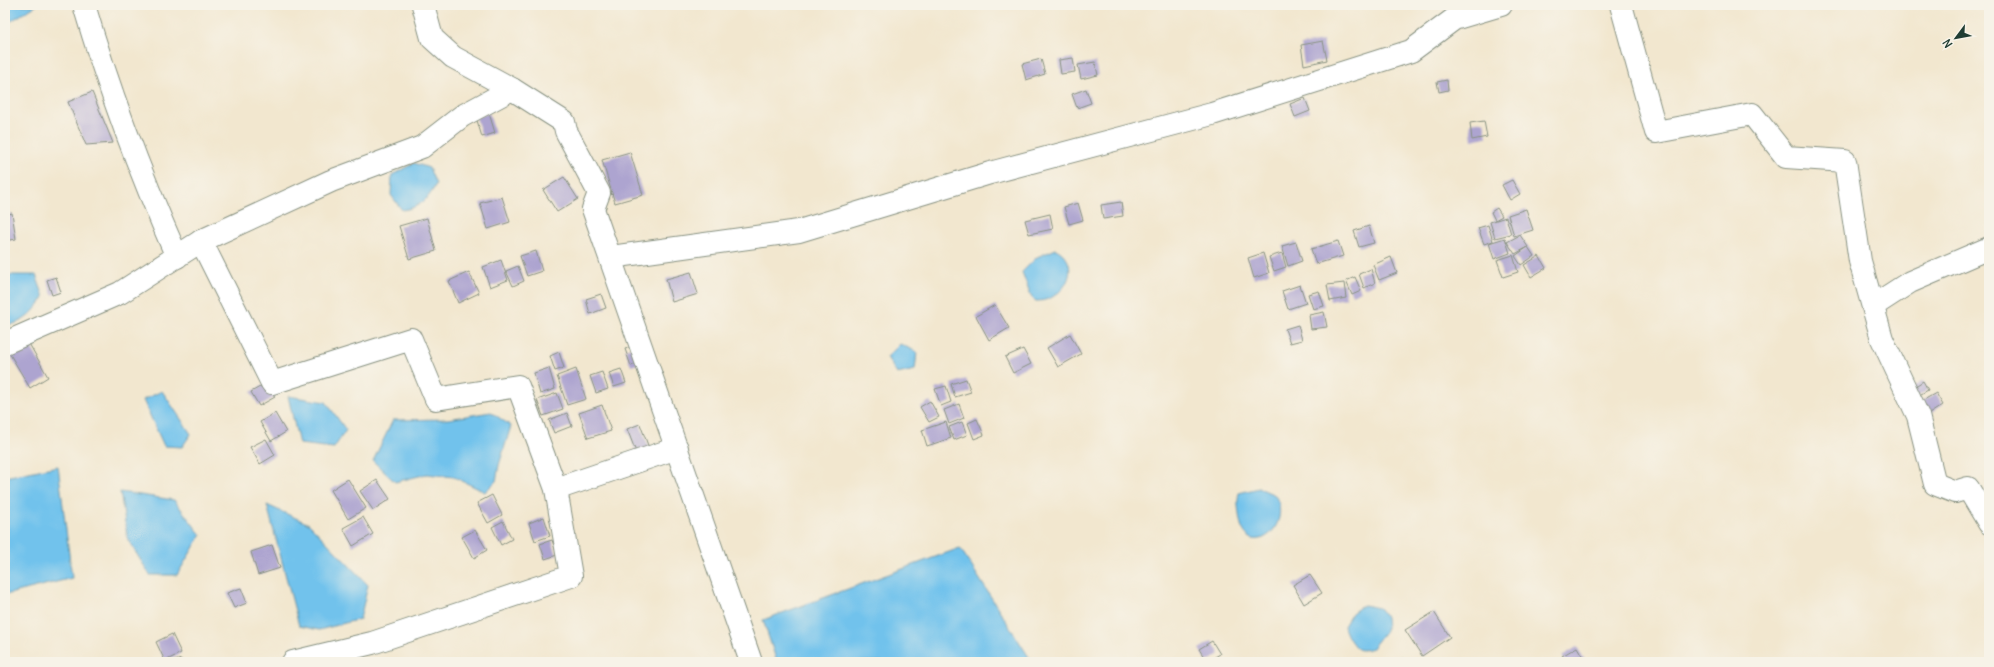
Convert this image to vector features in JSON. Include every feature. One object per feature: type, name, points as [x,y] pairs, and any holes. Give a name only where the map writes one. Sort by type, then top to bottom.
[{"type":"street","points":[[84,5],[100,60],[158,213],[177,257]]},
{"type":"street","points":[[423,5],[432,38],[453,57],[512,89],[564,122],[566,131],[599,193],[593,209],[751,662]]},
{"type":"street","points":[[611,257],[799,231],[990,173],[1212,114],[1411,51],[1454,19],[1501,5]]},
{"type":"street","points":[[1621,5],[1656,132],[1752,114],[1786,157],[1845,161],[1860,260],[1882,339],[1918,416],[1935,484],[1955,492],[1968,488],[1989,523]]},
{"type":"street","points":[[5,343],[120,293],[201,241],[332,181],[422,147],[462,116],[512,89]]},
{"type":"street","points":[[201,241],[272,383],[410,339],[436,400],[518,386],[556,489],[571,576],[372,643],[293,662]]},
{"type":"street","points":[[1873,306],[1910,282],[1989,248]]},
{"type":"street","points":[[556,489],[677,448]]},
{"type":"water","points":[[5,5],[37,5],[6,24]]},
{"type":"water","points":[[414,163],[429,168],[436,184],[423,202],[414,207],[402,210],[391,195],[392,175]]},
{"type":"water","points":[[1056,249],[1065,256],[1069,264],[1070,273],[1067,281],[1055,296],[1046,300],[1036,301],[1032,298],[1022,272],[1037,257]]},
{"type":"water","points":[[5,275],[36,275],[44,297],[37,307],[23,320],[17,323],[5,325]]},
{"type":"water","points":[[900,344],[917,352],[915,370],[897,374],[887,357]]},
{"type":"water","points":[[162,391],[191,434],[182,447],[164,446],[143,400]]},
{"type":"water","points":[[288,396],[326,402],[346,430],[334,448],[299,444]]},
{"type":"water","points":[[491,412],[511,426],[499,465],[496,481],[485,492],[454,477],[427,474],[395,482],[373,461],[393,420],[448,419]]},
{"type":"water","points":[[58,466],[72,578],[5,595],[5,477]]},
{"type":"water","points":[[1259,488],[1275,495],[1279,508],[1279,519],[1274,529],[1266,536],[1258,539],[1250,537],[1243,529],[1239,514],[1238,501],[1239,493]]},
{"type":"water","points":[[120,492],[174,500],[201,535],[177,575],[150,575],[128,540]]},
{"type":"water","points":[[267,505],[309,524],[368,585],[360,619],[319,630],[299,626]]},
{"type":"water","points":[[960,548],[1032,662],[777,662],[763,620]]},
{"type":"water","points":[[1363,605],[1379,608],[1386,617],[1387,629],[1372,648],[1361,650],[1351,642],[1344,626],[1352,613]]},
{"type":"building","points":[[1323,41],[1327,60],[1304,65],[1301,45]]},
{"type":"building","points":[[1073,58],[1075,72],[1061,74],[1059,60]]},
{"type":"building","points":[[1041,59],[1045,74],[1026,80],[1022,64]]},
{"type":"building","points":[[1095,62],[1098,75],[1081,79],[1078,65]]},
{"type":"building","points":[[1447,80],[1448,90],[1439,92],[1437,82]]},
{"type":"building","points":[[1086,89],[1091,103],[1077,108],[1072,94]]},
{"type":"building","points":[[92,92],[113,143],[86,145],[68,102]]},
{"type":"building","points":[[1305,98],[1310,111],[1295,117],[1290,104]]},
{"type":"building","points":[[489,113],[495,133],[482,137],[476,117]]},
{"type":"building","points":[[1484,121],[1487,137],[1472,140],[1470,123]]},
{"type":"building","points":[[630,152],[643,195],[615,203],[602,160]]},
{"type":"building","points":[[564,177],[578,199],[557,212],[543,190]]},
{"type":"building","points":[[1512,180],[1520,194],[1510,200],[1502,185]]},
{"type":"building","points":[[502,197],[510,222],[488,229],[480,203]]},
{"type":"building","points":[[1121,202],[1123,216],[1103,219],[1101,205]]},
{"type":"building","points":[[1078,203],[1083,220],[1069,224],[1064,207]]},
{"type":"building","points":[[1497,208],[1502,216],[1495,220],[1491,212]]},
{"type":"building","points":[[1526,209],[1533,230],[1514,236],[1508,215]]},
{"type":"building","points":[[12,213],[16,239],[5,241],[5,215]]},
{"type":"building","points":[[1050,214],[1053,229],[1029,234],[1025,220]]},
{"type":"building","points":[[1506,217],[1511,234],[1495,238],[1490,222]]},
{"type":"building","points":[[427,218],[436,251],[409,259],[399,226]]},
{"type":"building","points":[[1488,225],[1493,241],[1484,244],[1478,228]]},
{"type":"building","points":[[1369,226],[1374,243],[1359,247],[1354,231]]},
{"type":"building","points":[[1520,235],[1528,247],[1515,254],[1507,242]]},
{"type":"building","points":[[1505,238],[1510,253],[1494,259],[1489,243]]},
{"type":"building","points":[[1338,241],[1343,256],[1316,264],[1311,249]]},
{"type":"building","points":[[1296,242],[1302,261],[1288,266],[1282,246]]},
{"type":"building","points":[[1528,247],[1534,256],[1521,265],[1515,256]]},
{"type":"building","points":[[536,251],[542,271],[527,276],[520,256]]},
{"type":"building","points":[[1263,253],[1269,273],[1254,278],[1248,258]]},
{"type":"building","points":[[1282,253],[1286,267],[1274,271],[1269,257]]},
{"type":"building","points":[[1513,255],[1518,272],[1503,277],[1497,260]]},
{"type":"building","points":[[1539,256],[1546,268],[1531,277],[1524,265]]},
{"type":"building","points":[[1391,257],[1397,273],[1379,280],[1373,265]]},
{"type":"building","points":[[501,260],[508,280],[490,287],[483,267]]},
{"type":"building","points":[[518,266],[524,281],[513,286],[506,271]]},
{"type":"building","points":[[1371,269],[1375,283],[1364,288],[1359,274]]},
{"type":"building","points":[[469,272],[479,293],[458,303],[449,281]]},
{"type":"building","points":[[691,272],[698,294],[672,302],[666,279]]},
{"type":"building","points":[[56,277],[61,292],[52,295],[47,280]]},
{"type":"building","points":[[1355,277],[1361,291],[1352,295],[1346,281]]},
{"type":"building","points":[[1344,283],[1346,298],[1330,301],[1327,285]]},
{"type":"building","points":[[1300,285],[1306,303],[1288,309],[1282,291]]},
{"type":"building","points":[[1319,291],[1324,306],[1313,309],[1308,294]]},
{"type":"building","points":[[601,294],[606,308],[590,314],[586,299]]},
{"type":"building","points":[[995,305],[1009,328],[989,340],[976,316]]},
{"type":"building","points":[[1324,312],[1327,327],[1311,329],[1309,315]]},
{"type":"building","points":[[1298,325],[1302,340],[1290,343],[1285,329]]},
{"type":"building","points":[[1070,334],[1081,354],[1058,367],[1047,348]]},
{"type":"building","points":[[27,340],[48,377],[30,388],[8,351]]},
{"type":"building","points":[[635,346],[641,363],[631,366],[625,349]]},
{"type":"building","points":[[1023,349],[1031,364],[1013,373],[1005,357]]},
{"type":"building","points":[[559,352],[564,368],[555,371],[550,356]]},
{"type":"building","points":[[549,368],[555,389],[540,394],[534,373]]},
{"type":"building","points":[[576,369],[586,399],[567,405],[557,376]]},
{"type":"building","points":[[621,369],[626,383],[614,387],[609,373]]},
{"type":"building","points":[[602,372],[608,389],[596,393],[590,376]]},
{"type":"building","points":[[966,379],[971,392],[955,397],[951,384]]},
{"type":"building","points":[[1923,381],[1928,390],[1916,397],[1911,389]]},
{"type":"building","points":[[267,383],[275,397],[259,406],[251,392]]},
{"type":"building","points":[[946,386],[951,402],[941,406],[935,389]]},
{"type":"building","points":[[557,393],[563,409],[543,416],[537,400]]},
{"type":"building","points":[[1936,393],[1943,405],[1929,414],[1922,401]]},
{"type":"building","points":[[930,401],[939,417],[929,422],[920,407]]},
{"type":"building","points":[[959,404],[964,418],[949,424],[944,410]]},
{"type":"building","points":[[602,405],[611,431],[588,438],[579,413]]},
{"type":"building","points":[[275,413],[286,432],[271,441],[260,422]]},
{"type":"building","points":[[567,413],[572,426],[554,433],[549,420]]},
{"type":"building","points":[[977,419],[984,435],[974,439],[968,423]]},
{"type":"building","points":[[946,422],[951,438],[927,446],[922,430]]},
{"type":"building","points":[[962,422],[967,435],[954,440],[949,427]]},
{"type":"building","points":[[640,424],[649,448],[636,452],[627,429]]},
{"type":"building","points":[[266,439],[275,455],[260,464],[250,447]]},
{"type":"building","points":[[348,479],[366,508],[348,519],[331,490]]},
{"type":"building","points":[[377,480],[390,499],[373,510],[360,491]]},
{"type":"building","points":[[492,495],[502,515],[488,523],[477,503]]},
{"type":"building","points":[[363,517],[373,534],[353,546],[343,528]]},
{"type":"building","points":[[544,517],[550,536],[535,541],[529,523]]},
{"type":"building","points":[[503,521],[512,539],[501,545],[492,527]]},
{"type":"building","points":[[475,530],[487,550],[474,558],[462,537]]},
{"type":"building","points":[[552,540],[557,555],[545,559],[540,544]]},
{"type":"building","points":[[272,545],[280,568],[258,575],[251,552]]},
{"type":"building","points":[[1310,575],[1322,593],[1304,604],[1293,585]]},
{"type":"building","points":[[241,588],[247,603],[234,608],[227,593]]},
{"type":"building","points":[[1434,612],[1450,637],[1422,656],[1405,630]]},
{"type":"building","points":[[172,634],[181,653],[165,661],[156,642]]},
{"type":"building","points":[[1212,641],[1220,654],[1207,662],[1199,649]]},
{"type":"building","points":[[1577,647],[1586,662],[1566,662],[1562,656]]},
{"type":"building","points":[[1403,658],[1406,662],[1396,662]]},
{"type":"building","points":[[181,659],[182,662],[172,662]]}]
